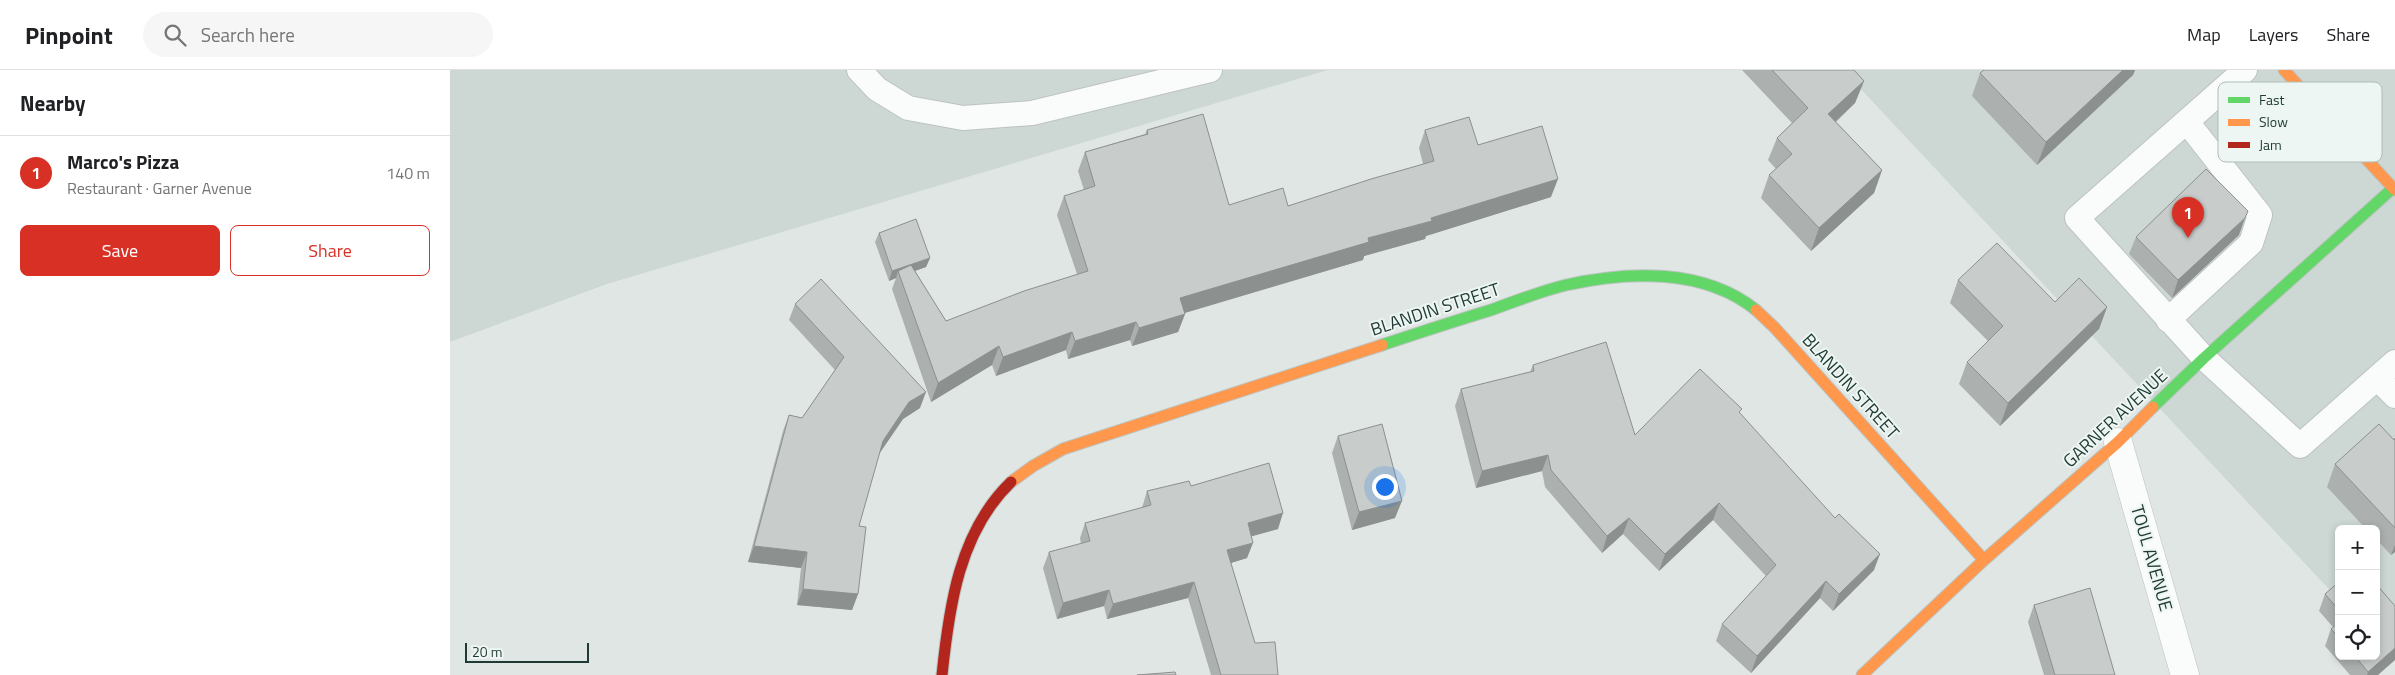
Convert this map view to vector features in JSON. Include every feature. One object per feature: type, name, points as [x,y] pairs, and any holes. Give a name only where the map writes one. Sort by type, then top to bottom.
[{"type":"street","points":[[2284,70],[2295,82]]},
{"type":"street","points":[[2369,162],[2394,189]]},
{"type":"street","name":"GARNER AVENUE","points":[[1862,675],[1984,560],[2118,442],[2204,358],[2394,189]]},
{"type":"street","name":"BLANDIN STREET","points":[[942,675],[959,569],[970,541],[987,510],[1007,486],[1063,449],[1566,285],[1611,278],[1650,274],[1683,278],[1714,286],[1745,302],[1775,328],[1984,560]]},
{"type":"street","name":"TOUL AVENUE","points":[[2118,442],[2185,675]]},
{"type":"lane","points":[[859,70],[877,89],[908,108],[963,118],[1032,113],[1210,70]]},
{"type":"lane","points":[[2232,82],[2245,70]]},
{"type":"lane","points":[[2218,94],[2076,218],[2204,358],[2300,446],[2395,362]]},
{"type":"lane","points":[[2187,122],[2218,161]]},
{"type":"lane","points":[[2168,320],[2251,243],[2260,215],[2218,162]]},
{"type":"lane","points":[[2377,378],[2395,396]]},
{"type":"shaded area","points":[[450,70],[1328,70],[607,284],[450,342]]},
{"type":"shaded area","points":[[1843,70],[2395,70],[2395,660],[2380,644],[2380,525],[2335,525],[2335,596]]},
{"type":"building","points":[[1772,70],[1854,70],[1864,81],[1828,114],[1882,170],[1819,228],[1769,175],[1792,154],[1777,138],[1808,108]]},
{"type":"building","points":[[1984,70],[2123,70],[2046,142],[1980,73]]},
{"type":"building","points":[[1203,114],[1229,205],[1283,188],[1288,206],[1434,161],[1425,130],[1469,117],[1478,145],[1542,126],[1558,179],[1431,218],[1432,221],[1368,238],[1369,242],[1180,298],[1185,314],[1139,328],[1136,322],[1075,341],[1072,332],[1003,357],[999,346],[938,383],[898,271],[911,265],[946,321],[1024,291],[1088,271],[1064,196],[1095,186],[1085,152],[1148,134],[1147,130]]},
{"type":"building","points":[[2206,169],[2248,211],[2245,218],[2178,280],[2136,237]]},
{"type":"building","points":[[916,219],[930,258],[892,271],[879,233]]},
{"type":"building","points":[[1997,243],[2055,302],[2079,278],[2107,307],[2008,403],[1967,362],[2003,326],[1958,280]]},
{"type":"building","points":[[821,279],[926,392],[909,402],[883,441],[859,526],[866,527],[858,594],[803,589],[807,552],[754,546],[789,415],[802,418],[844,357],[795,304]]},
{"type":"building","points":[[1606,342],[1635,435],[1700,369],[1742,409],[1739,412],[1835,518],[1839,514],[1880,554],[1839,594],[1826,581],[1757,656],[1722,624],[1776,565],[1719,503],[1665,554],[1629,518],[1607,536],[1551,470],[1548,455],[1482,471],[1461,389],[1534,371],[1533,365]]},
{"type":"building","points":[[1382,424],[1402,501],[1359,512],[1338,436]]},
{"type":"building","points":[[2379,424],[2394,440],[2395,438],[2395,528],[2335,464]]},
{"type":"building","points":[[1269,463],[1283,513],[1248,523],[1253,543],[1227,550],[1255,643],[1275,642],[1278,675],[1221,675],[1194,582],[1113,604],[1109,590],[1063,603],[1049,552],[1090,541],[1085,523],[1151,505],[1147,491],[1189,481],[1191,486]]},
{"type":"building","points":[[2335,585],[2335,605],[2325,594]]},
{"type":"building","points":[[2090,588],[2115,675],[2055,675],[2034,605]]},
{"type":"building","points":[[2380,589],[2395,606],[2395,648],[2368,672],[2358,660],[2380,660]]},
{"type":"building","points":[[2335,626],[2335,634],[2331,629]]},
{"type":"building","points":[[1175,672],[1176,675],[1137,675]]},
{"type":"traffic: fast","points":[[2153,407],[2204,358],[2393,188]]},
{"type":"traffic: fast","points":[[1382,345],[1557,287],[1615,277],[1665,277],[1689,280],[1713,286],[1735,296],[1756,310]]},
{"type":"traffic: slow","points":[[2284,70],[2295,82]]},
{"type":"traffic: slow","points":[[2369,162],[2395,190]]},
{"type":"traffic: slow","points":[[1756,310],[1775,328],[1984,560]]},
{"type":"traffic: slow","points":[[1011,482],[1033,466],[1063,449],[1382,345]]},
{"type":"traffic: slow","points":[[1862,675],[1984,560],[2118,442],[2153,407]]},
{"type":"traffic: jam","points":[[942,675],[953,597],[968,547],[979,524],[993,502],[1011,482]]},
{"type":"place","name":"Marco's Pizza","points":[[2188,238]]}]
